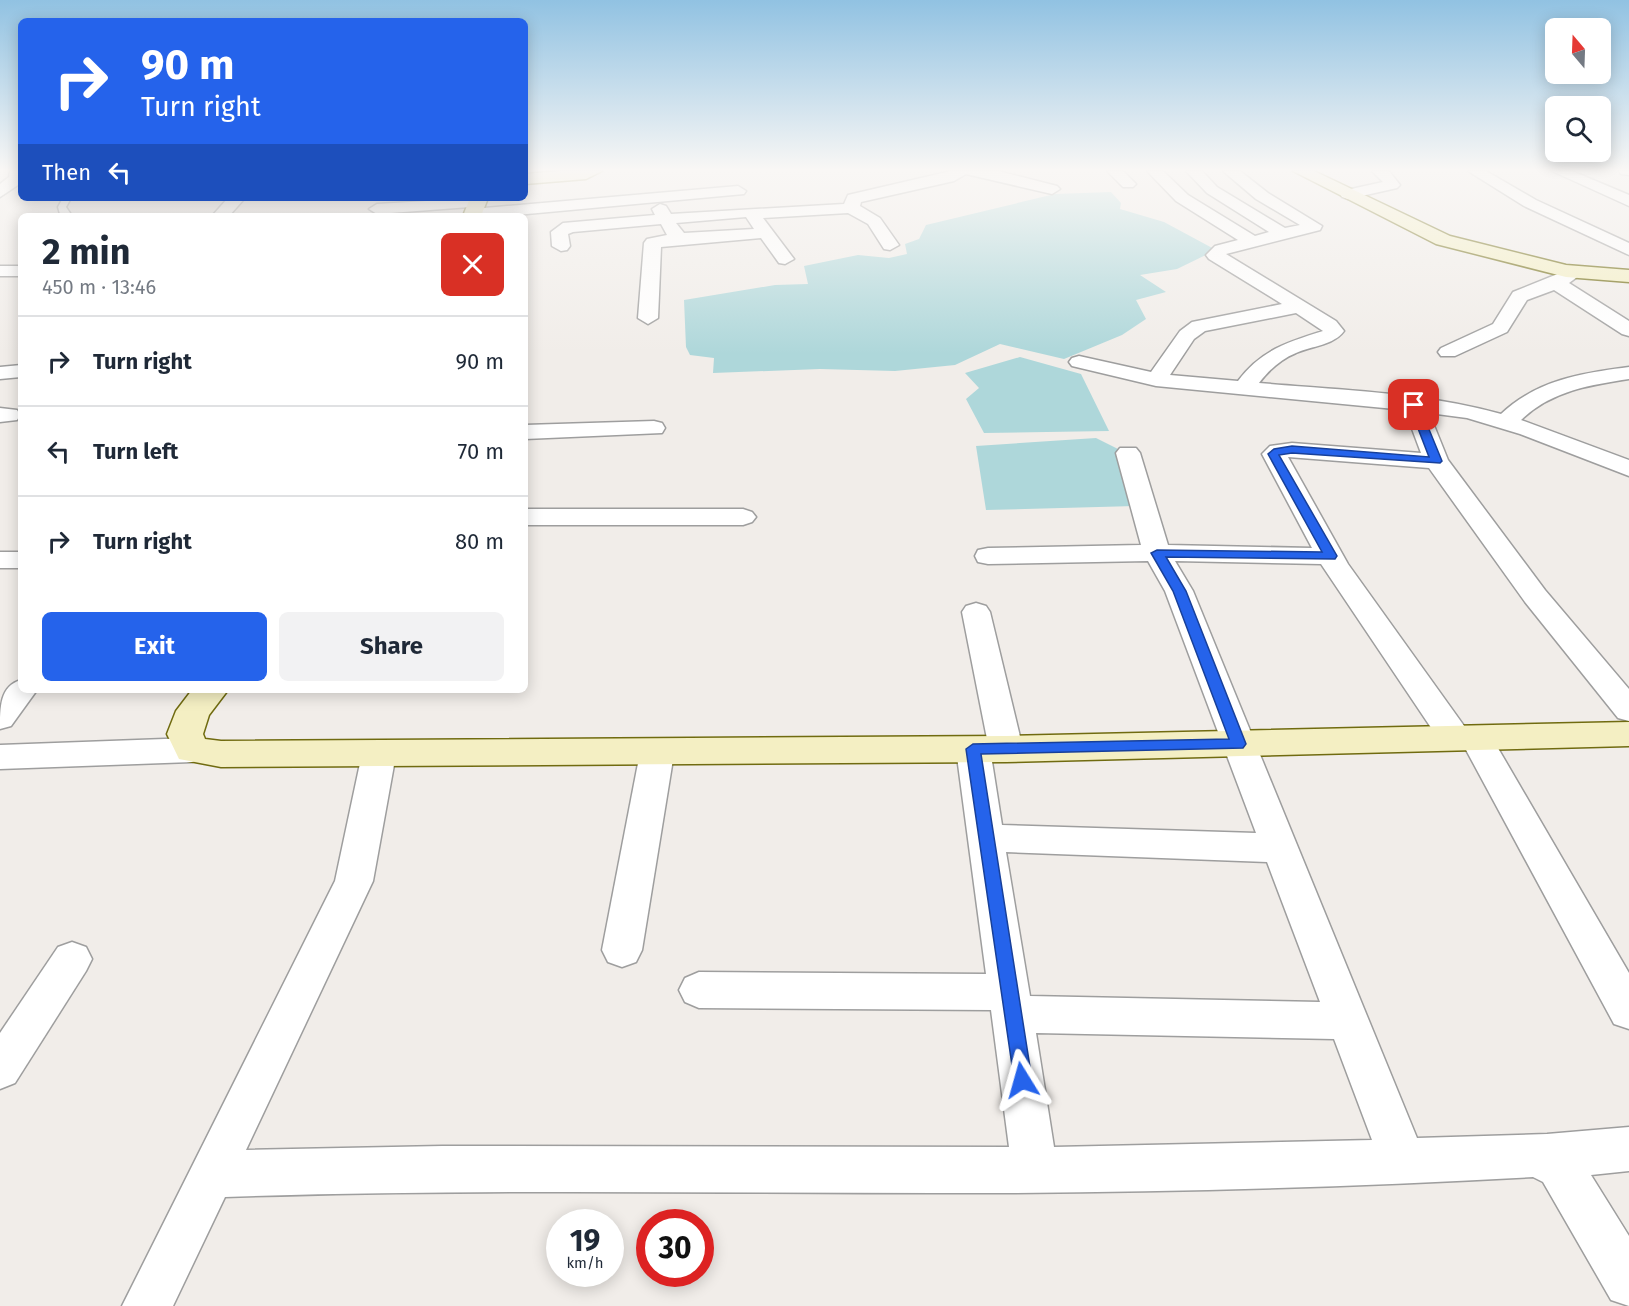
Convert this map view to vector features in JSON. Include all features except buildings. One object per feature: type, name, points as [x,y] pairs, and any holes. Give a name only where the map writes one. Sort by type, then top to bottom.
[{"type":"street","points":[[559,232],[561,246]]},
{"type":"street","points":[[674,232],[681,238]]},
{"type":"street","points":[[648,318],[653,243],[681,238],[765,232],[785,259]]},
{"type":"street","points":[[881,232],[890,245]]},
{"type":"street","points":[[1236,232],[1252,242]]},
{"type":"street","points":[[1244,388],[1257,368],[1274,354],[1330,335],[1334,331],[1215,255],[1221,250],[1291,232]]},
{"type":"street","points":[[1426,232],[1443,240],[1575,272],[1629,276]]},
{"type":"street","points":[[1591,232],[1629,250]]},
{"type":"street","points":[[1606,275],[1629,257]]},
{"type":"street","points":[[0,271],[18,271]]},
{"type":"street","points":[[1448,352],[1500,328],[1520,296],[1556,283],[1575,272]]},
{"type":"street","points":[[1556,283],[1629,330]]},
{"type":"street","points":[[1156,380],[1187,335],[1199,326],[1296,307]]},
{"type":"street","points":[[1079,362],[1156,380],[1469,412],[1629,469]]},
{"type":"street","points":[[0,373],[18,371]]},
{"type":"street","points":[[1505,423],[1514,412],[1546,390],[1568,383],[1629,373]]},
{"type":"street","points":[[1414,405],[1436,461],[1534,597],[1629,710]]},
{"type":"street","points":[[528,432],[654,428]]},
{"type":"street","points":[[1602,458],[1629,444]]},
{"type":"street","points":[[1436,461],[1292,450],[1278,451],[1274,454],[1331,556],[1466,739],[1629,1011]]},
{"type":"street","points":[[1128,453],[1157,553],[1179,591],[1404,1163]]},
{"type":"street","points":[[528,517],[743,517]]},
{"type":"street","points":[[988,555],[1157,553],[1331,556]]},
{"type":"street","points":[[0,560],[18,560]]},
{"type":"street","points":[[976,612],[989,749],[986,838],[1035,1168]]},
{"type":"street","points":[[0,718],[19,693]]},
{"type":"street","points":[[192,750],[185,734],[193,711],[208,693]]},
{"type":"street","points":[[0,757],[192,750],[221,754],[380,754],[989,749],[1629,734]]},
{"type":"street","points":[[622,950],[657,753]]},
{"type":"street","points":[[147,1306],[214,1174],[354,881],[380,754]]},
{"type":"street","points":[[986,838],[1279,848]]},
{"type":"street","points":[[0,1069],[72,959]]},
{"type":"street","points":[[699,990],[1010,1003],[1347,1021]]},
{"type":"street","points":[[214,1174],[363,1168],[1035,1168],[1404,1163],[1547,1156],[1629,1149]]},
{"type":"street","points":[[1547,1156],[1559,1166],[1572,1183],[1629,1282]]},
{"type":"water","points":[[923,232],[1182,232],[1216,250],[1177,269],[1140,275],[1166,292],[1136,300],[1146,319],[1122,335],[1064,359],[1000,344],[955,365],[895,371],[820,369],[713,373],[714,358],[690,355],[686,347],[684,300],[775,285],[808,284],[804,266],[858,255],[889,258],[907,254],[905,244],[919,239]]},
{"type":"water","points":[[1020,357],[1081,374],[1109,431],[984,433],[966,399],[979,388],[965,373]]},
{"type":"water","points":[[1096,438],[1118,449],[1135,506],[986,510],[976,446]]},
{"type":"route","points":[[1022,1080],[973,749],[1238,744],[1179,591],[1157,553],[1331,556],[1274,454],[1278,451],[1292,450],[1436,461],[1414,405]]}]
